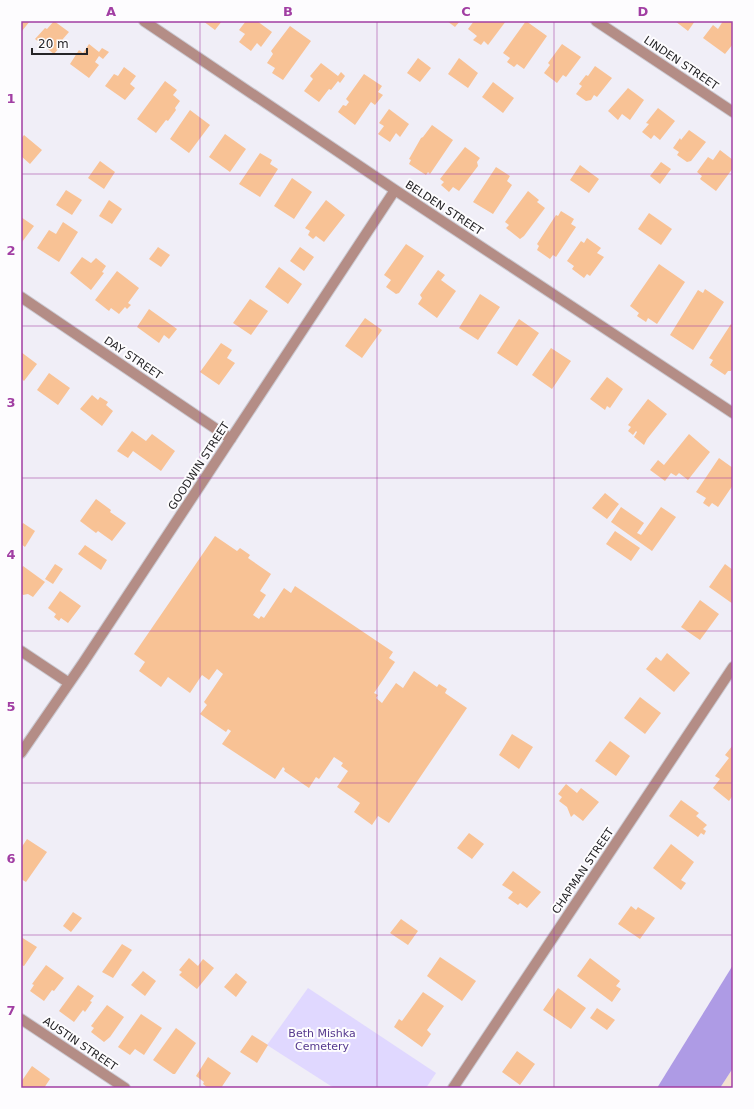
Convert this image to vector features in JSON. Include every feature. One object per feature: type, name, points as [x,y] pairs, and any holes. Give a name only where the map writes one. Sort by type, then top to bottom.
[{"type":"street","name":"BELDEN STREET","points":[[144,21],[395,190],[733,413]]},
{"type":"street","name":"LINDEN STREET","points":[[596,21],[733,112]]},
{"type":"street","name":"GOODWIN STREET","points":[[21,753],[69,683],[395,190]]},
{"type":"street","name":"DAY STREET","points":[[21,297],[231,439]]},
{"type":"street","points":[[21,651],[69,683]]},
{"type":"street","name":"CHAPMAN STREET","points":[[453,1088],[733,667]]},
{"type":"street","name":"AUSTIN STREET","points":[[21,1019],[121,1087]]},
{"type":"shaded area","points":[[733,965],[733,1068],[720,1088],[657,1088]]},
{"type":"shaded area","points":[[733,1068],[733,1088],[720,1088]]},
{"type":"green space","name":"Beth Mishka Cemetery","points":[[308,988],[436,1073],[426,1088],[334,1088],[267,1045]]},
{"type":"building","points":[[21,21],[30,21],[22,31],[21,30]]},
{"type":"building","points":[[54,21],[69,32],[62,40],[64,42],[54,54],[35,39]]},
{"type":"building","points":[[203,21],[222,21],[215,30]]},
{"type":"building","points":[[246,21],[257,21],[272,32],[261,47],[257,43],[251,51],[239,42],[245,34],[239,30]]},
{"type":"building","points":[[447,21],[460,21],[455,27]]},
{"type":"building","points":[[474,21],[506,21],[488,45],[484,41],[481,45],[473,40],[477,36],[468,29]]},
{"type":"building","points":[[526,21],[547,36],[524,69],[517,64],[514,67],[507,62],[510,58],[503,53]]},
{"type":"building","points":[[675,21],[695,21],[688,31]]},
{"type":"building","points":[[723,21],[733,21],[733,44],[725,54],[703,38],[713,25],[718,29]]},
{"type":"building","points":[[290,26],[311,41],[283,80],[272,73],[275,68],[267,63],[273,54],[271,51]]},
{"type":"building","points":[[89,44],[99,52],[102,48],[109,52],[103,59],[99,56],[95,62],[99,65],[89,78],[70,64],[79,50],[83,53]]},
{"type":"building","points":[[562,44],[581,57],[566,77],[563,75],[557,83],[544,73],[550,65],[548,63]]},
{"type":"building","points":[[418,58],[431,68],[420,82],[407,73]]},
{"type":"building","points":[[459,58],[478,73],[468,88],[448,74]]},
{"type":"building","points":[[321,63],[338,76],[341,72],[345,76],[340,83],[338,81],[331,90],[329,89],[319,102],[304,91],[313,79],[310,76]]},
{"type":"building","points":[[595,66],[612,78],[597,97],[594,95],[591,100],[586,101],[576,94],[582,86],[579,84],[586,75],[588,76]]},
{"type":"building","points":[[124,67],[136,76],[130,84],[135,88],[125,100],[105,86],[114,74],[118,76]]},
{"type":"building","points":[[364,74],[382,86],[378,92],[383,95],[375,105],[371,102],[355,125],[338,112],[343,105],[346,106],[349,102],[346,99]]},
{"type":"building","points":[[165,81],[177,90],[173,95],[180,101],[175,108],[176,110],[168,121],[166,120],[156,133],[137,119]]},
{"type":"building","points":[[493,82],[514,98],[503,113],[482,97]]},
{"type":"building","points":[[628,88],[644,100],[630,120],[622,114],[618,120],[608,111]]},
{"type":"building","points":[[658,108],[675,121],[660,140],[654,135],[651,139],[642,132],[649,124],[646,123]]},
{"type":"building","points":[[389,109],[409,124],[400,137],[396,133],[390,142],[378,134],[384,126],[379,123]]},
{"type":"building","points":[[190,110],[210,125],[189,153],[170,139]]},
{"type":"building","points":[[432,125],[453,140],[430,174],[428,172],[426,175],[409,164],[411,160],[409,159],[421,138]]},
{"type":"building","points":[[689,130],[706,142],[691,161],[687,162],[677,155],[679,152],[673,148],[680,138],[681,140]]},
{"type":"building","points":[[225,134],[246,149],[230,172],[209,157]]},
{"type":"building","points":[[24,135],[42,150],[30,164],[21,156],[21,139]]},
{"type":"building","points":[[465,147],[480,158],[477,162],[478,166],[459,191],[453,187],[449,192],[441,185],[444,182],[440,179]]},
{"type":"building","points":[[720,150],[733,160],[733,168],[716,191],[700,179],[702,176],[697,172],[708,157],[713,160]]},
{"type":"building","points":[[260,153],[272,160],[270,164],[278,169],[260,197],[239,184]]},
{"type":"building","points":[[100,161],[115,172],[104,189],[88,178]]},
{"type":"building","points":[[661,162],[671,169],[660,184],[650,176]]},
{"type":"building","points":[[580,165],[599,179],[589,193],[570,180]]},
{"type":"building","points":[[496,167],[510,176],[507,181],[512,185],[493,214],[473,202]]},
{"type":"building","points":[[292,178],[312,192],[294,219],[274,206]]},
{"type":"building","points":[[66,190],[82,200],[72,215],[56,205]]},
{"type":"building","points":[[528,191],[539,200],[537,202],[545,208],[524,236],[520,239],[506,228],[509,225],[505,222]]},
{"type":"building","points":[[109,200],[122,209],[112,224],[99,216]]},
{"type":"building","points":[[326,200],[345,215],[324,242],[316,236],[313,239],[308,235],[310,231],[305,228]]},
{"type":"building","points":[[561,211],[574,219],[571,224],[576,227],[556,257],[553,255],[550,259],[537,250],[539,246],[537,244],[556,215],[558,216]]},
{"type":"building","points":[[649,213],[672,229],[661,245],[638,229]]},
{"type":"building","points":[[21,217],[34,226],[22,242],[21,241]]},
{"type":"building","points":[[63,222],[78,232],[59,262],[37,248],[49,230],[56,234]]},
{"type":"building","points":[[587,238],[601,248],[597,253],[604,257],[590,276],[587,274],[584,278],[572,269],[574,266],[567,261],[581,241],[584,243]]},
{"type":"building","points":[[406,244],[424,256],[399,293],[396,294],[386,287],[391,280],[384,275]]},
{"type":"building","points":[[158,247],[170,255],[161,267],[149,259]]},
{"type":"building","points":[[300,247],[314,257],[304,271],[290,261]]},
{"type":"building","points":[[82,257],[91,263],[96,258],[106,266],[102,272],[104,273],[91,290],[70,273]]},
{"type":"building","points":[[659,264],[685,282],[657,324],[648,318],[646,322],[637,316],[639,313],[630,306]]},
{"type":"building","points":[[279,267],[302,284],[288,304],[265,287]]},
{"type":"building","points":[[438,270],[445,275],[441,280],[456,291],[437,318],[418,304],[422,298],[420,295]]},
{"type":"building","points":[[117,271],[139,288],[128,303],[131,305],[127,309],[125,307],[119,314],[111,308],[109,311],[95,300]]},
{"type":"building","points":[[705,289],[724,302],[693,350],[670,335],[698,290],[703,293]]},
{"type":"building","points":[[480,294],[500,307],[478,340],[459,328]]},
{"type":"building","points":[[250,299],[268,311],[251,335],[233,323]]},
{"type":"building","points":[[149,309],[177,329],[169,339],[164,335],[159,343],[137,327]]},
{"type":"building","points":[[365,318],[382,330],[362,358],[345,346]]},
{"type":"building","points":[[519,319],[539,333],[517,366],[497,353]]},
{"type":"building","points":[[731,324],[733,326],[733,368],[725,375],[710,365],[713,360],[709,358]]},
{"type":"building","points":[[221,343],[232,350],[227,358],[235,363],[219,385],[200,372]]},
{"type":"building","points":[[551,348],[571,361],[552,389],[532,375]]},
{"type":"building","points":[[21,352],[37,364],[24,381],[21,378]]},
{"type":"building","points":[[49,373],[70,388],[58,405],[37,390]]},
{"type":"building","points":[[607,377],[623,389],[610,408],[607,406],[605,410],[590,399]]},
{"type":"building","points":[[92,395],[98,400],[100,397],[108,402],[106,405],[113,411],[102,426],[80,409]]},
{"type":"building","points":[[648,399],[667,414],[644,445],[634,437],[637,432],[636,431],[633,435],[628,431],[631,427],[628,425]]},
{"type":"building","points":[[132,431],[146,441],[152,434],[175,451],[161,471],[133,451],[128,458],[117,451]]},
{"type":"building","points":[[689,434],[710,452],[688,480],[679,473],[676,476],[671,473],[665,481],[650,470],[658,460],[664,465]]},
{"type":"building","points":[[719,458],[733,468],[733,485],[718,507],[712,503],[709,507],[703,503],[706,498],[696,492]]},
{"type":"building","points":[[605,493],[619,504],[607,519],[592,508]]},
{"type":"building","points":[[96,499],[111,510],[110,512],[126,523],[112,541],[98,531],[96,533],[80,521]]},
{"type":"building","points":[[621,507],[644,523],[637,533],[641,535],[661,507],[676,517],[652,551],[611,522]]},
{"type":"building","points":[[23,523],[35,531],[25,547],[21,544],[21,526]]},
{"type":"building","points":[[615,531],[640,548],[631,561],[606,544]]},
{"type":"building","points":[[215,536],[237,551],[240,548],[250,555],[248,558],[271,574],[260,591],[266,595],[253,615],[259,619],[261,616],[264,618],[284,588],[291,593],[295,586],[393,652],[389,658],[395,662],[374,693],[378,695],[376,698],[382,703],[396,683],[403,688],[414,671],[437,687],[439,684],[447,689],[445,693],[467,708],[389,823],[378,816],[372,825],[354,812],[360,803],[337,787],[348,771],[341,766],[343,763],[334,757],[319,779],[316,777],[309,788],[284,771],[285,769],[283,767],[275,779],[222,744],[231,731],[228,729],[226,732],[200,714],[207,705],[204,702],[223,674],[217,669],[209,680],[202,675],[190,693],[168,677],[161,687],[139,671],[145,662],[134,654]]},
{"type":"building","points":[[85,545],[107,560],[101,570],[78,554]]},
{"type":"building","points":[[55,564],[63,569],[53,584],[45,579]]},
{"type":"building","points":[[725,564],[733,570],[733,604],[709,587]]},
{"type":"building","points":[[23,566],[45,582],[33,597],[28,594],[23,595],[21,593],[21,569]]},
{"type":"building","points":[[60,591],[81,606],[68,623],[61,618],[59,621],[54,617],[56,614],[48,608]]},
{"type":"building","points":[[700,600],[719,614],[700,640],[681,627]]},
{"type":"building","points":[[667,653],[690,673],[674,692],[646,669],[656,657],[661,661]]},
{"type":"building","points":[[640,697],[661,713],[645,734],[624,718]]},
{"type":"building","points":[[512,734],[533,747],[519,769],[499,755]]},
{"type":"building","points":[[610,741],[630,756],[616,776],[595,761]]},
{"type":"building","points":[[733,745],[733,795],[729,801],[713,788],[720,779],[715,776],[729,758],[725,755]]},
{"type":"building","points":[[566,784],[577,793],[581,788],[599,802],[583,821],[574,814],[571,817],[567,807],[559,801],[562,797],[558,794]]},
{"type":"building","points":[[681,800],[699,813],[696,816],[707,825],[703,829],[706,831],[704,835],[701,833],[698,837],[669,816]]},
{"type":"building","points":[[469,833],[484,844],[472,859],[457,848]]},
{"type":"building","points":[[27,839],[47,852],[26,882],[21,879],[21,848]]},
{"type":"building","points":[[671,844],[694,862],[681,880],[686,883],[681,890],[653,868]]},
{"type":"building","points":[[513,871],[541,892],[527,908],[520,903],[518,905],[508,898],[513,892],[502,885]]},
{"type":"building","points":[[631,906],[636,910],[638,907],[655,918],[640,939],[618,924]]},
{"type":"building","points":[[73,912],[82,918],[71,932],[63,926]]},
{"type":"building","points":[[401,919],[418,931],[408,945],[390,933]]},
{"type":"building","points":[[21,937],[37,947],[24,966],[21,965]]},
{"type":"building","points":[[122,944],[132,950],[113,978],[102,972]]},
{"type":"building","points":[[440,957],[476,981],[462,1001],[427,976]]},
{"type":"building","points":[[189,958],[198,966],[203,959],[214,968],[197,989],[179,975],[182,972],[179,970]]},
{"type":"building","points":[[590,958],[620,981],[616,986],[621,989],[612,1002],[577,976]]},
{"type":"building","points":[[46,965],[64,978],[44,1001],[30,991],[34,985],[32,984]]},
{"type":"building","points":[[143,971],[156,981],[145,996],[131,985]]},
{"type":"building","points":[[236,973],[247,982],[236,997],[224,987]]},
{"type":"building","points":[[78,985],[94,996],[85,1012],[83,1010],[74,1022],[59,1011]]},
{"type":"building","points":[[558,988],[586,1008],[571,1029],[543,1010]]},
{"type":"building","points":[[423,992],[444,1006],[427,1030],[431,1034],[422,1047],[394,1027],[399,1019],[402,1021]]},
{"type":"building","points":[[107,1005],[124,1017],[110,1037],[104,1042],[91,1032],[94,1028],[91,1026]]},
{"type":"building","points":[[597,1008],[615,1020],[607,1030],[590,1018]]},
{"type":"building","points":[[141,1014],[162,1028],[144,1055],[135,1049],[130,1055],[118,1047]]},
{"type":"building","points":[[176,1028],[196,1043],[175,1074],[173,1074],[153,1060]]},
{"type":"building","points":[[252,1035],[268,1045],[257,1063],[240,1052]]},
{"type":"building","points":[[517,1051],[535,1064],[520,1085],[502,1072]]},
{"type":"building","points":[[208,1057],[231,1073],[221,1088],[208,1088],[203,1084],[204,1082],[196,1076]]},
{"type":"building","points":[[32,1066],[50,1079],[44,1088],[21,1088],[21,1082]]}]
